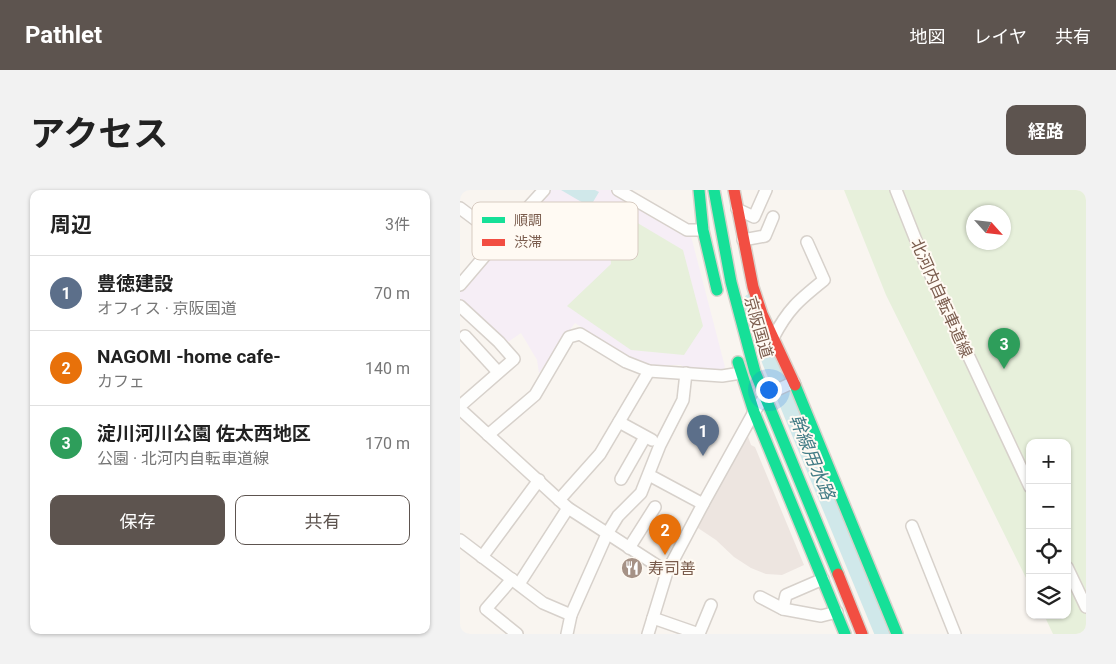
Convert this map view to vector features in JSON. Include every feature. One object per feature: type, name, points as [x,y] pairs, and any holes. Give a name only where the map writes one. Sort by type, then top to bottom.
[{"type":"main road","name":"京阪国道","points":[[699,190],[703,230],[720,302]]},
{"type":"main road","name":"京阪国道","points":[[714,190],[724,251],[741,329],[755,372],[781,388],[862,634]]},
{"type":"main road","points":[[734,190],[753,287],[762,314],[774,338],[781,388],[897,634]]},
{"type":"main road","name":"京阪国道","points":[[736,355],[754,412],[845,634]]},
{"type":"street","points":[[533,202],[544,190]]},
{"type":"street","points":[[618,190],[687,230],[703,230]]},
{"type":"street","points":[[737,209],[754,217],[766,190]]},
{"type":"street","name":"北河内自転車道線","points":[[896,190],[925,263],[1029,484]]},
{"type":"street","points":[[460,208],[472,217]]},
{"type":"street","points":[[743,240],[765,236],[773,217]]},
{"type":"street","points":[[774,338],[789,310],[798,300],[824,280],[807,242]]},
{"type":"street","points":[[460,285],[481,260]]},
{"type":"street","points":[[460,306],[499,342],[514,359],[498,372],[462,413],[488,434],[568,508],[667,572]]},
{"type":"street","points":[[478,322],[462,338],[498,372]]},
{"type":"street","points":[[488,434],[534,395],[569,336],[580,334],[626,362],[649,371],[722,376],[742,373]]},
{"type":"street","points":[[559,500],[600,454],[649,371]]},
{"type":"street","points":[[567,634],[570,615],[607,534],[618,516],[641,493],[660,445],[682,400],[686,373]]},
{"type":"street","points":[[648,634],[667,572],[703,504],[754,412],[781,388]]},
{"type":"street","points":[[619,422],[660,445]]},
{"type":"street","points":[[621,479],[645,437]]},
{"type":"street","points":[[649,475],[703,504]]},
{"type":"street","points":[[482,557],[539,480]]},
{"type":"street","points":[[629,548],[655,507]]},
{"type":"street","points":[[515,633],[486,609],[515,582],[568,508]]},
{"type":"street","points":[[912,526],[955,634]]},
{"type":"street","points":[[460,540],[543,604],[570,615]]},
{"type":"street","points":[[1070,574],[1086,608]]},
{"type":"street","points":[[783,609],[786,595],[823,579]]},
{"type":"street","points":[[760,597],[783,609],[821,616],[836,612]]},
{"type":"street","points":[[653,618],[699,634],[711,604]]},
{"type":"shaded area","points":[[549,190],[611,190],[632,202],[538,202]]},
{"type":"shaded area","points":[[638,206],[691,236],[725,367],[722,370],[684,368],[681,365],[664,367],[628,359],[575,323],[539,373],[537,360],[521,333],[505,344],[460,302],[460,290],[487,260],[638,260]]},
{"type":"shaded area","points":[[747,434],[751,445],[755,447],[804,565],[782,575],[766,574],[751,568],[695,526]]},
{"type":"green space","points":[[844,190],[1086,190],[1086,634],[1053,634],[1046,619],[1071,619],[1071,439],[1026,439],[1026,578],[886,295]]},
{"type":"green space","points":[[638,223],[683,250],[703,326],[684,355],[631,350],[567,306],[611,264],[611,260],[638,260]]},
{"type":"water","points":[[561,190],[595,190],[599,192],[593,202],[581,202]]},
{"type":"waterway","name":"幹線用水路","points":[[752,302],[771,361],[884,634]]},
{"type":"traffic: fast","points":[[699,190],[703,230],[717,290]]},
{"type":"traffic: fast","points":[[714,190],[731,282],[755,372],[838,574]]},
{"type":"traffic: fast","points":[[738,362],[754,412],[845,634]]},
{"type":"traffic: fast","points":[[795,385],[897,634]]},
{"type":"traffic: jam","points":[[734,190],[753,287],[762,314],[795,385]]},
{"type":"traffic: jam","points":[[838,574],[862,634]]},
{"type":"place","name":"淀川河川公園 佐太西地区","points":[[1004,369]]},
{"type":"place","name":"豊徳建設","points":[[703,456]]},
{"type":"place","name":"NAGOMI -home cafe-","points":[[665,555]]},
{"type":"place","name":"寿司善","points":[[632,568]]}]
